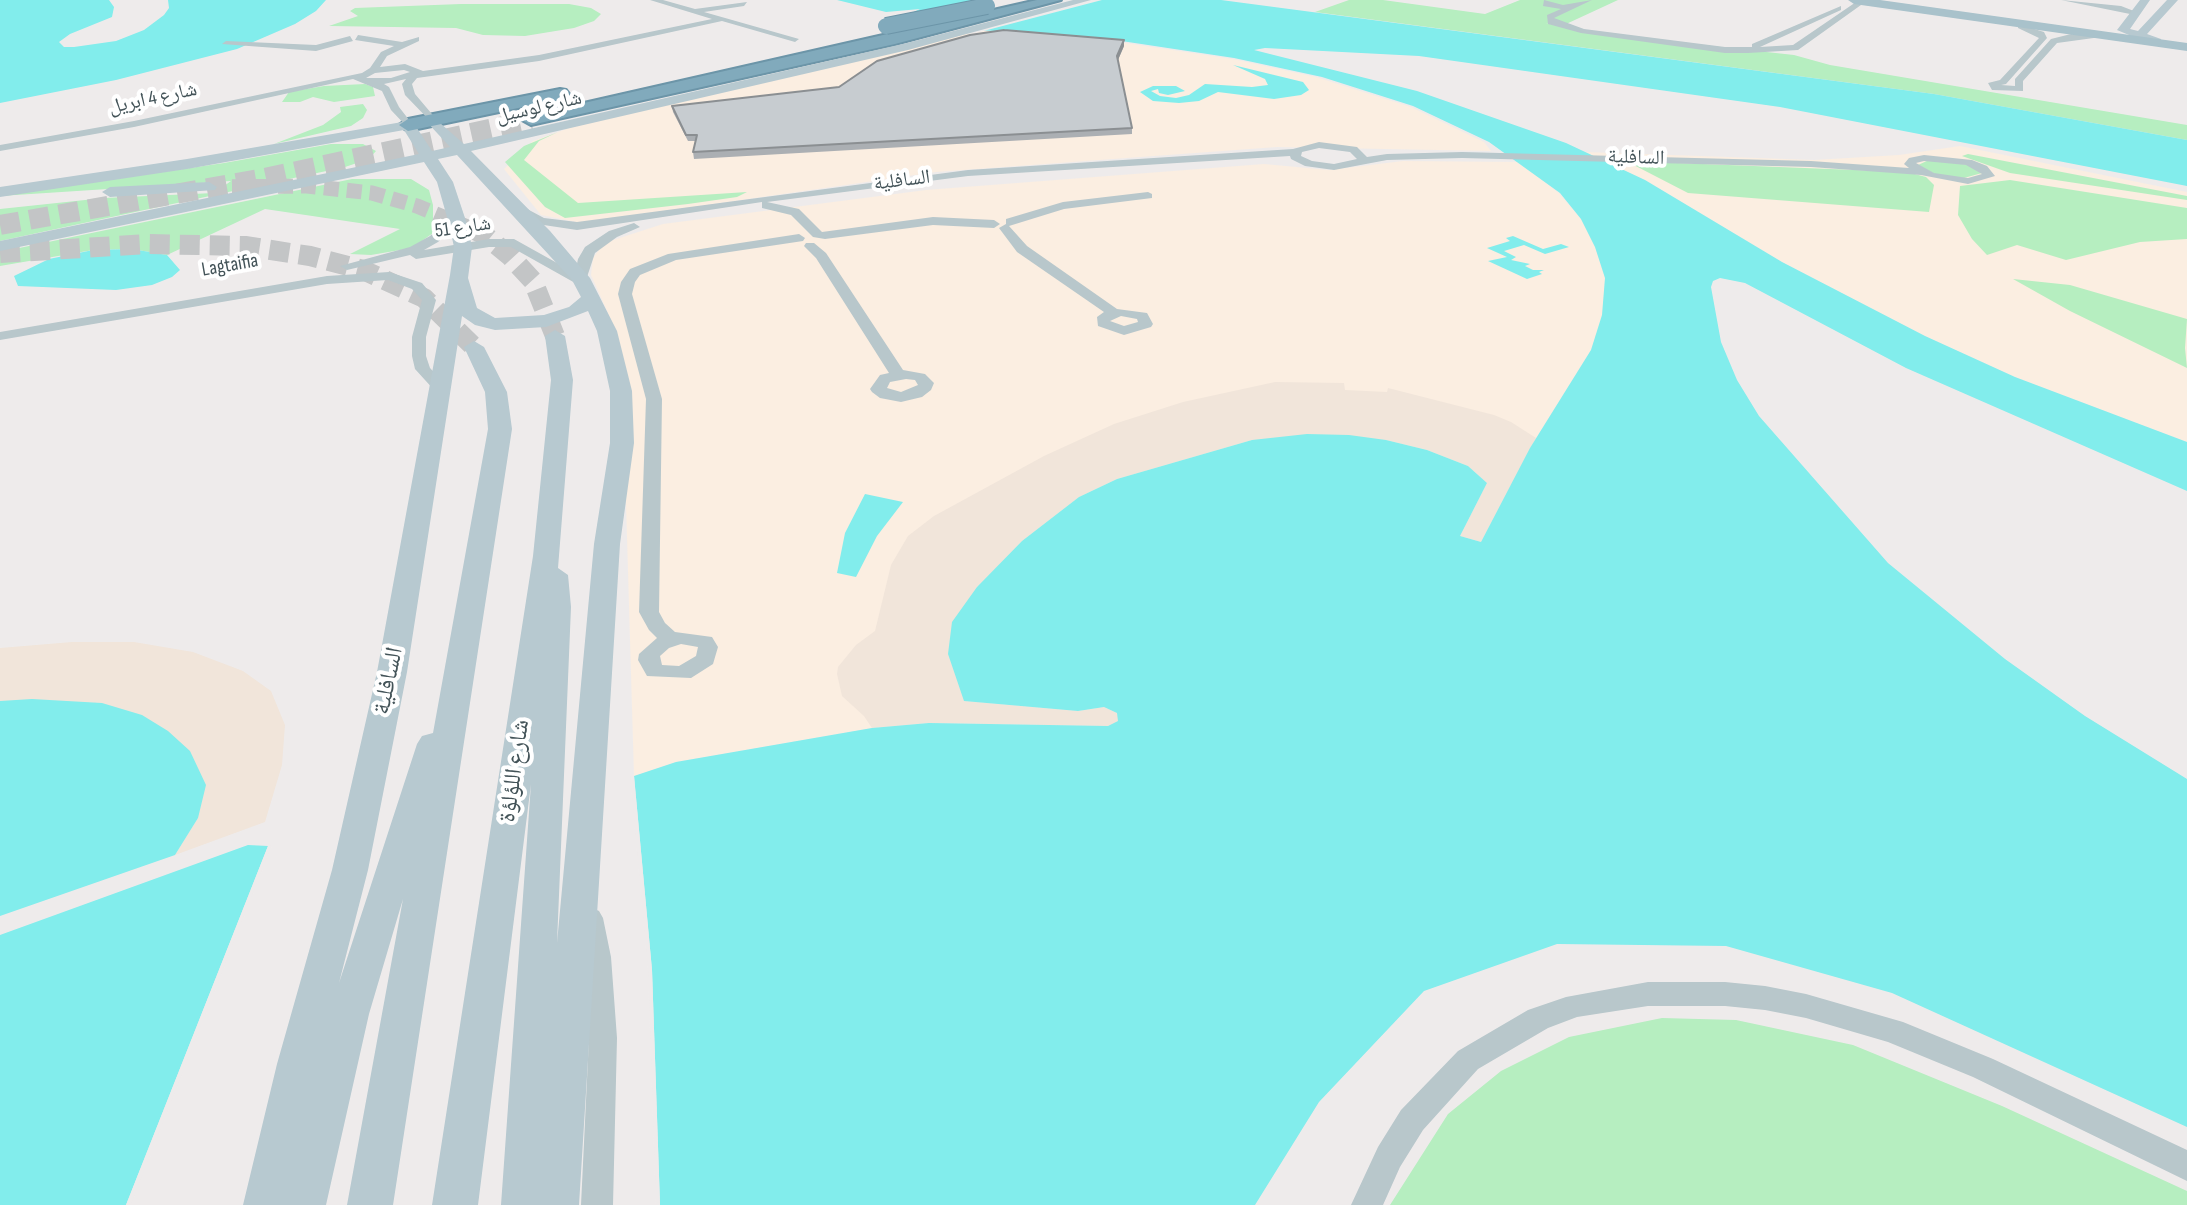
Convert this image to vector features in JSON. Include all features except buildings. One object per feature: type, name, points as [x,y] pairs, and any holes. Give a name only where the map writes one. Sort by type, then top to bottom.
[{"type":"highway","name":"شارع لوسيل","points":[[524,116],[894,31],[1012,0]]},
{"type":"highway","points":[[630,80],[894,31],[940,33],[1050,5]]},
{"type":"highway","points":[[413,82],[459,108],[555,95]]},
{"type":"highway","points":[[408,125],[578,90]]},
{"type":"highway","points":[[555,95],[481,114],[469,124],[480,130],[505,132],[564,124]]},
{"type":"main road","points":[[1917,0],[1934,7],[1985,18],[2187,48]]},
{"type":"main road","points":[[1849,3],[1864,7],[1898,3],[1934,7],[2097,37],[2187,48]]},
{"type":"main road","points":[[1985,18],[2136,25],[2187,37]]},
{"type":"main road","points":[[2023,21],[2136,25]]},
{"type":"street","points":[[654,0],[795,39]]},
{"type":"street","points":[[1050,5],[1086,0]]},
{"type":"street","points":[[1588,0],[1575,6],[1553,6],[1551,22],[1573,29],[1739,50],[1795,48],[1849,3]]},
{"type":"street","points":[[2065,0],[2136,25],[2157,42]]},
{"type":"street","points":[[2102,0],[2144,1],[2136,25]]},
{"type":"street","points":[[2136,25],[2173,0]]},
{"type":"street","points":[[694,11],[733,3],[744,4]]},
{"type":"street","points":[[1739,50],[1849,3]]},
{"type":"street","points":[[430,155],[394,108],[386,89],[719,18]]},
{"type":"street","points":[[2023,21],[2043,38],[2003,82],[1991,85],[1995,88],[2019,90],[2018,81],[2054,41],[2069,37],[2097,37]]},
{"type":"street","points":[[1784,31],[1813,36]]},
{"type":"street","name":"شارع لوسيل","points":[[0,246],[458,150],[940,33]]},
{"type":"street","points":[[226,44],[320,48],[359,36],[383,43]]},
{"type":"street","points":[[1765,40],[1770,46],[1783,49]]},
{"type":"street","points":[[361,51],[383,43],[409,42],[382,57],[366,80]]},
{"type":"street","points":[[382,57],[399,67],[413,82],[432,120],[458,150]]},
{"type":"street","points":[[373,70],[399,67]]},
{"type":"street","points":[[366,80],[413,82]]},
{"type":"street","name":"شارع 4 ابريل","points":[[0,148],[107,129],[313,85],[366,80],[386,89]]},
{"type":"street","points":[[309,143],[361,128],[394,108]]},
{"type":"street","points":[[502,192],[500,159],[512,144],[564,124]]},
{"type":"street","points":[[0,192],[408,125]]},
{"type":"street","points":[[309,143],[351,140],[379,143],[385,148],[374,161],[314,180]]},
{"type":"street","name":"السافلية","points":[[1299,157],[1319,145],[1462,155],[1811,164],[1920,172],[1968,181],[1982,180],[1990,174],[1976,165],[1949,159],[1811,164]]},
{"type":"street","points":[[1345,147],[1359,152],[1363,159],[1361,162]]},
{"type":"street","name":"السافلية","points":[[458,150],[502,192],[586,286],[607,331],[617,368],[622,429],[607,544],[556,1205]]},
{"type":"street","name":"السافلية","points":[[266,1205],[298,1064],[350,870],[392,672],[459,275],[463,247],[456,218],[445,182],[430,155]]},
{"type":"street","name":"السافلية","points":[[515,206],[541,221],[577,226],[768,198],[1012,174],[1299,157],[1334,167],[1387,157],[1462,155]]},
{"type":"street","points":[[1911,162],[1912,167],[1920,172]]},
{"type":"street","points":[[314,180],[402,174],[445,182]]},
{"type":"street","name":"السافلية","points":[[586,286],[584,259],[590,250],[623,230],[814,198],[1012,174]]},
{"type":"street","points":[[0,202],[105,192],[209,187]]},
{"type":"street","points":[[671,639],[656,626],[649,612],[654,399],[625,294],[635,272],[673,257],[933,221],[1003,225],[1063,206],[1148,196]]},
{"type":"street","points":[[795,212],[814,198]]},
{"type":"street","points":[[766,205],[795,212],[898,374]]},
{"type":"street","name":"Lagtaifia","points":[[0,326],[384,259],[427,244],[456,218]]},
{"type":"street","points":[[1003,225],[1022,249],[1114,313]]},
{"type":"street","name":"شارع 51","points":[[384,259],[514,243],[586,286]]},
{"type":"street","points":[[0,336],[327,280],[389,276],[411,271],[424,263],[424,260],[411,255]]},
{"type":"street","points":[[459,275],[468,311],[482,321],[495,324],[546,321],[576,311],[586,286]]},
{"type":"street","points":[[389,276],[417,286],[429,300],[419,337],[419,356],[423,369],[441,388]]},
{"type":"street","name":"شارع اللؤلؤة","points":[[455,1205],[546,556],[562,380],[555,336]]},
{"type":"street","points":[[370,1205],[500,429],[491,376],[474,347]]},
{"type":"street","points":[[524,1205],[557,607],[556,580],[546,556]]},
{"type":"street","points":[[303,1205],[349,1014],[465,635]]},
{"type":"street","points":[[581,888],[593,933],[601,996],[597,1205]]},
{"type":"street","points":[[1367,1205],[1389,1157],[1412,1120],[1468,1060],[1538,1019],[1576,1005],[1648,994],[1712,993],[1765,998],[1849,1017],[1893,1031],[1983,1068],[2187,1166]]},
{"type":"shaded area","points":[[972,30],[1085,37],[1233,59],[1316,77],[1411,107],[1484,142],[1491,151],[1277,147],[936,172],[581,223],[541,215],[504,169],[533,141],[572,127]]},
{"type":"shaded area","points":[[1960,146],[2187,192],[2187,442],[2015,377],[1925,336],[1782,262],[1645,180],[1585,152],[1814,160],[1899,155]]},
{"type":"shaded area","points":[[1403,161],[1518,162],[1559,193],[1581,219],[1595,247],[1605,278],[1603,315],[1591,350],[1530,448],[872,728],[676,762],[634,776],[625,469],[611,320],[591,275],[593,258],[604,243],[663,224],[926,190],[1264,164],[1329,170]]},
{"type":"green space","points":[[1349,0],[1383,0],[1485,14],[1520,0],[1618,0],[1564,25],[1546,23],[1584,32],[1794,55],[1830,65],[2187,125],[2187,140],[1934,94],[1315,12]]},
{"type":"green space","points":[[569,4],[591,8],[601,14],[594,21],[574,28],[525,36],[483,35],[456,28],[329,26],[358,16],[350,11],[355,8]]},
{"type":"green space","points":[[365,84],[373,87],[375,96],[334,102],[313,97],[300,102],[282,102],[289,92]]},
{"type":"green space","points":[[363,104],[367,110],[363,118],[351,126],[274,144],[323,125],[341,112],[340,107]]},
{"type":"green space","points":[[558,132],[539,141],[524,160],[578,203],[747,192],[737,197],[688,204],[565,218],[545,207],[505,162],[524,146]]},
{"type":"green space","points":[[331,144],[363,144],[376,151],[369,159],[345,167],[0,241],[0,209],[104,198],[214,193],[231,181],[0,196]]},
{"type":"green space","points":[[1968,154],[2187,196],[2187,200],[2010,173],[1962,156]]},
{"type":"green space","points":[[1929,160],[1970,165],[1982,173],[1964,178],[1937,175],[1918,165]]},
{"type":"green space","points":[[1626,161],[1907,172],[1926,177],[1934,185],[1929,212],[1688,193]]},
{"type":"green space","points":[[352,179],[411,179],[429,190],[433,205],[433,233],[412,248],[371,255],[350,254],[400,229],[265,209],[167,255],[132,249],[93,250],[0,266],[0,252]]},
{"type":"green space","points":[[2010,180],[2187,208],[2187,239],[2140,242],[2066,260],[2017,245],[1987,255],[1972,239],[1958,215],[1960,186]]},
{"type":"green space","points":[[2013,279],[2070,285],[2187,319],[2187,368],[2070,311]]},
{"type":"green space","points":[[1662,1018],[1736,1020],[1853,1045],[2002,1106],[2187,1191],[2187,1205],[1390,1205],[1448,1114],[1501,1071],[1569,1037]]},
{"type":"sand","points":[[1275,382],[1344,383],[1345,390],[1387,392],[1388,388],[1494,415],[1536,438],[1481,542],[1460,536],[1487,483],[1468,466],[1427,450],[1386,440],[1252,440],[1117,479],[1079,497],[1022,541],[977,587],[965,701],[1078,711],[1104,707],[1117,713],[1119,721],[1108,726],[929,723],[872,728],[842,696],[838,667],[856,645],[875,631],[891,565],[908,536],[934,516],[1044,456],[1114,424],[1183,402]]},
{"type":"sand","points":[[72,642],[134,642],[193,652],[243,671],[271,691],[285,725],[282,765],[265,822],[175,855],[198,818],[102,703],[0,701],[0,648]]},
{"type":"water","points":[[0,0],[109,0],[114,7],[112,17],[70,34],[59,42],[64,47],[74,47],[116,41],[144,30],[164,15],[169,8],[168,0],[326,0],[316,11],[295,24],[237,49],[116,80],[0,103]]},
{"type":"water","points":[[837,0],[1221,0],[1934,94],[2187,140],[2187,186],[1780,107],[1419,56],[1254,50],[1417,91],[1566,143],[1645,180],[1782,262],[1925,336],[2015,377],[2187,442],[2187,491],[1906,368],[1745,283],[1720,278],[1713,281],[1711,287],[1721,342],[1737,380],[1759,416],[1888,563],[2005,659],[2085,716],[2187,779],[2187,1127],[1892,993],[1726,946],[1557,944],[1424,991],[1319,1102],[1255,1205],[660,1205],[652,970],[634,776],[676,762],[872,728],[929,723],[1108,726],[1118,721],[1117,713],[1104,707],[1078,711],[964,701],[948,654],[952,622],[977,587],[1022,541],[1079,497],[1117,479],[1252,440],[1307,434],[1386,440],[1427,450],[1468,466],[1487,483],[1460,536],[1481,542],[1530,448],[1591,350],[1602,315],[1605,278],[1595,247],[1581,219],[1560,193],[1489,142],[1413,106],[1322,77],[1234,58],[1095,37],[962,29],[903,17],[920,9],[886,12]]},
{"type":"water","points":[[1233,65],[1303,82],[1309,90],[1301,95],[1274,99],[1218,92],[1199,101],[1179,103],[1153,101],[1140,92],[1153,86],[1176,86],[1185,91],[1168,95],[1159,93],[1158,89],[1151,91],[1176,98],[1189,95],[1205,84],[1268,85],[1265,79]]},
{"type":"water","points":[[1513,236],[1543,249],[1561,244],[1569,247],[1545,254],[1524,245],[1504,251],[1516,257],[1511,260],[1530,264],[1525,266],[1533,270],[1544,270],[1539,272],[1542,274],[1527,279],[1488,261],[1507,257],[1487,248],[1510,241],[1506,238]]},
{"type":"water","points":[[132,249],[167,255],[180,270],[152,285],[116,290],[18,286],[14,276],[49,259],[93,250]]},
{"type":"water","points":[[865,494],[903,502],[877,536],[856,577],[837,573],[845,533]]},
{"type":"water","points":[[32,699],[102,703],[142,715],[168,731],[190,751],[206,785],[198,818],[175,855],[0,916],[0,701]]},
{"type":"water","points":[[248,845],[268,846],[126,1205],[0,1205],[0,935]]},
{"type":"pier","points":[[975,0],[1102,0],[972,34],[912,26],[900,18]]},
{"type":"pier","points":[[630,776],[634,776],[652,970],[660,1205],[656,1205],[648,970]]},
{"type":"pier","points":[[272,845],[131,1205],[126,1205],[268,846]]},
{"type":"tunnel","points":[[0,225],[265,178],[531,120]]},
{"type":"tunnel","points":[[209,187],[307,186],[372,193],[417,206],[477,231]]},
{"type":"tunnel","points":[[472,229],[510,256],[533,281],[555,336]]},
{"type":"tunnel","points":[[0,253],[149,244],[245,246],[310,256],[363,270],[424,298],[474,347]]}]
